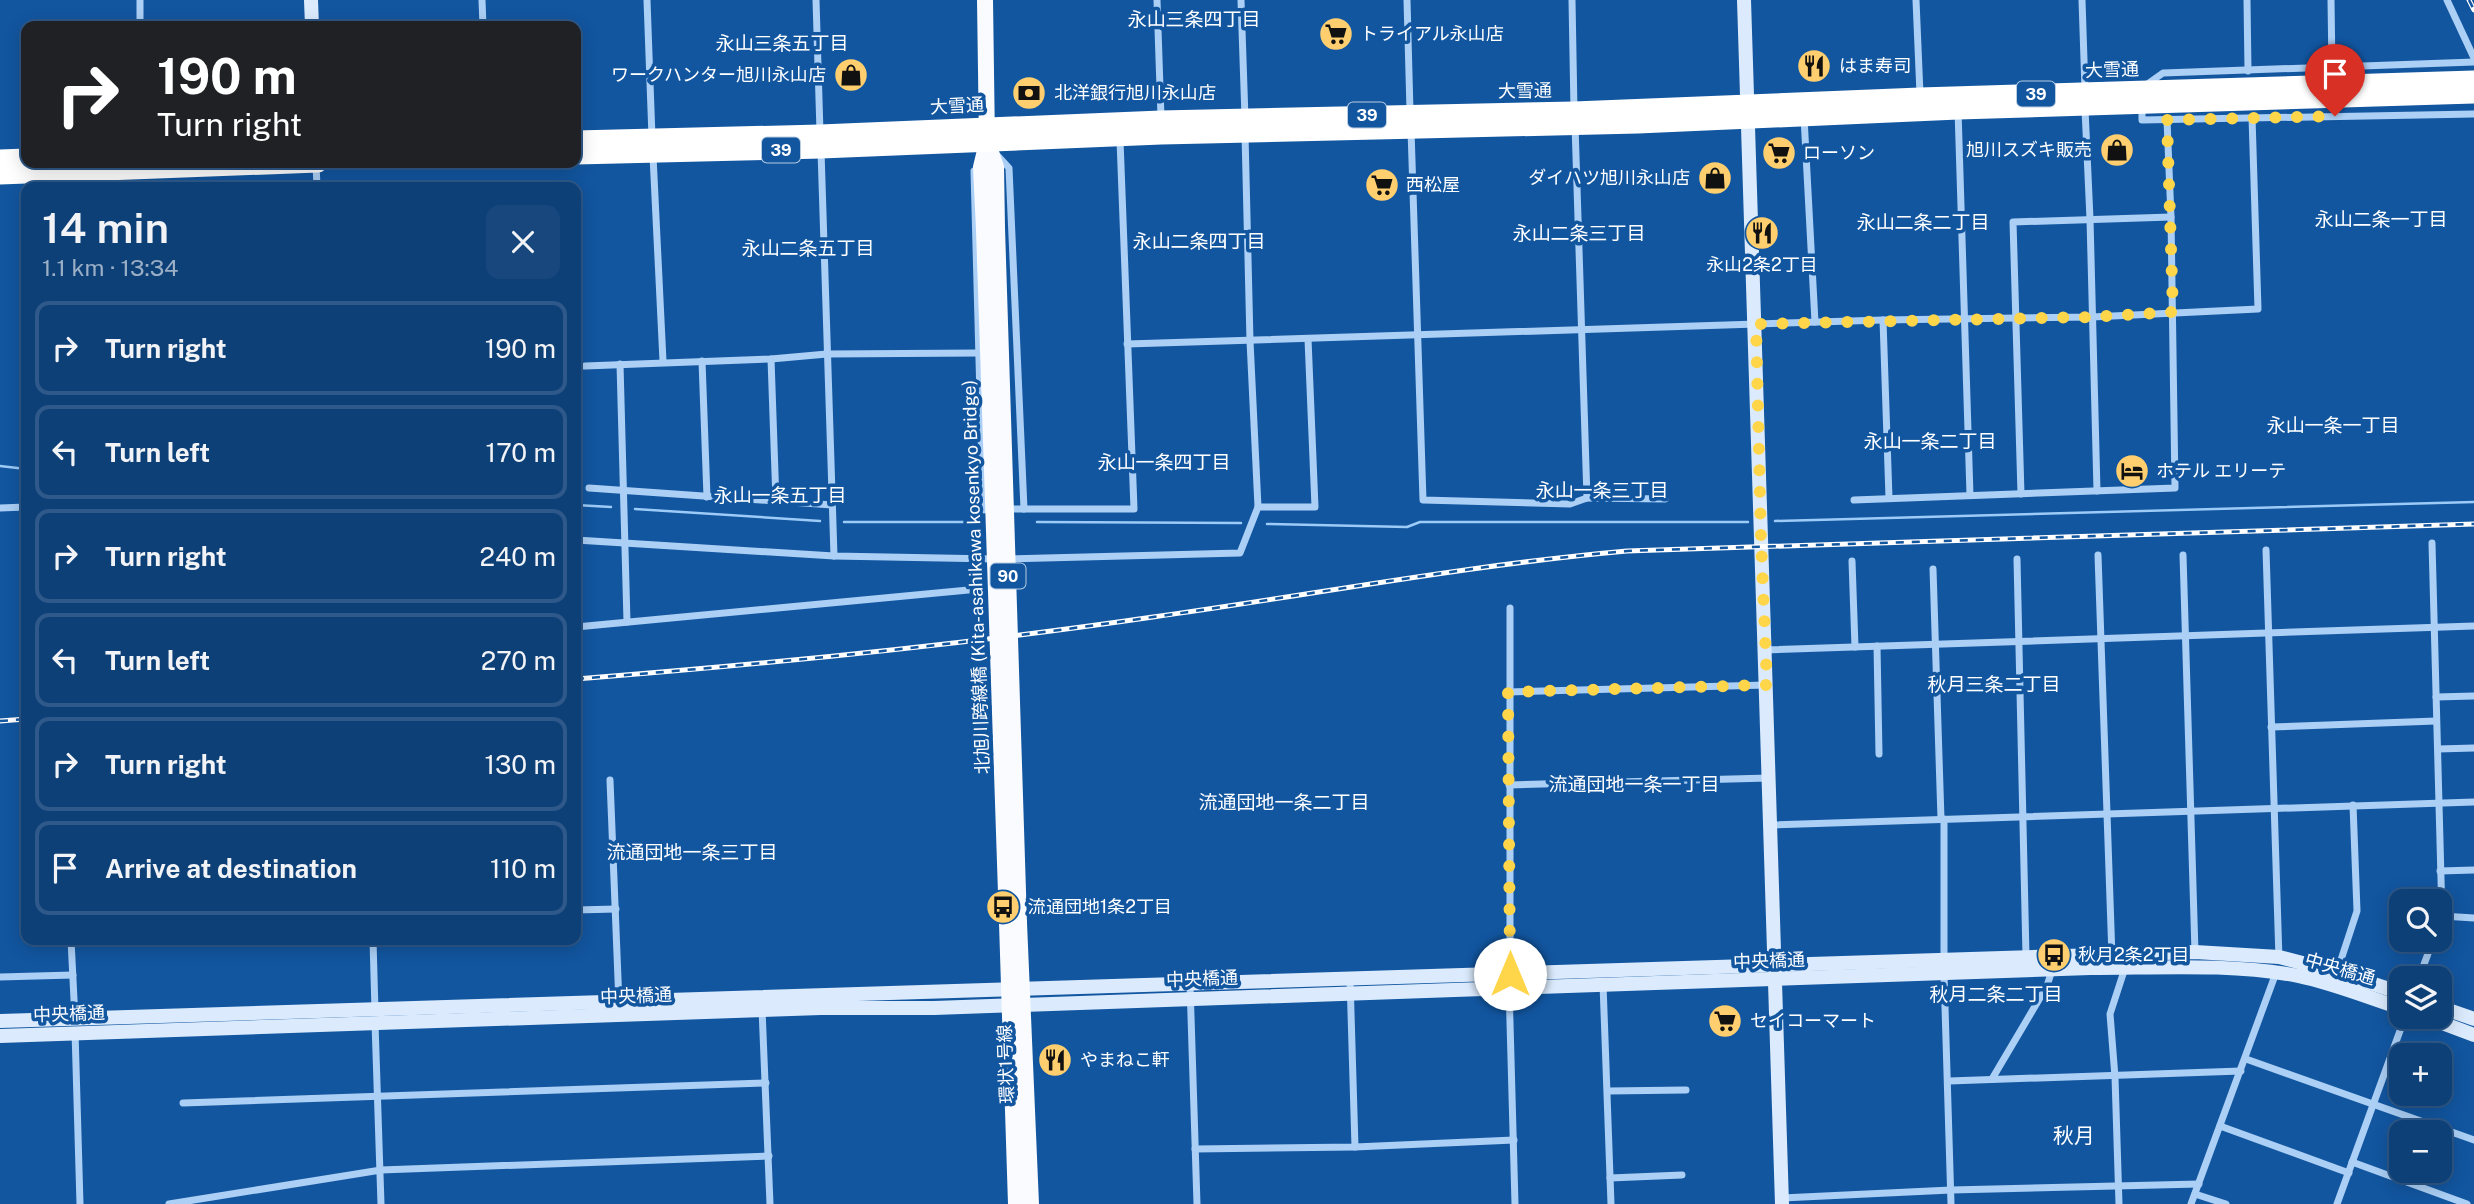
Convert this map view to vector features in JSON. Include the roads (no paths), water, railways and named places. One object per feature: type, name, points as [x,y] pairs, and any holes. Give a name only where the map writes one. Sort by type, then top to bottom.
[{"type":"highway","name":"大雪通","points":[[1748,111],[1804,117],[1958,103],[2141,97],[2326,84],[2474,80]]},
{"type":"highway","name":"大雪通","points":[[2326,84],[2474,94]]},
{"type":"highway","name":"大雪通","points":[[581,139],[652,145],[820,141],[1120,129],[1574,118],[1748,111],[1920,97],[1958,103]]},
{"type":"highway","name":"大雪通","points":[[581,154],[652,145]]},
{"type":"highway","points":[[0,159],[21,158]]},
{"type":"highway","points":[[0,175],[126,168]]},
{"type":"main road","name":"90","points":[[985,0],[987,134]]},
{"type":"main road","name":"北旭川跨線橋 (Kita-asahikawa kosenkyo Bridge)","points":[[987,134],[996,167],[991,229],[1013,923]]},
{"type":"main road","name":"環状1号線","points":[[1013,923],[1031,1204]]},
{"type":"main road","name":"環状1号線","points":[[1016,998],[1016,1204]]},
{"type":"street","points":[[140,0],[140,21]]},
{"type":"street","points":[[311,0],[312,21]]},
{"type":"street","points":[[482,0],[483,21]]},
{"type":"street","points":[[647,0],[663,361]]},
{"type":"street","points":[[816,0],[834,556]]},
{"type":"street","points":[[1157,0],[1161,128]]},
{"type":"street","points":[[581,541],[834,556],[979,559],[1240,553],[1258,507],[1250,341],[1241,0]]},
{"type":"street","points":[[1407,0],[1423,500],[1570,504],[1587,498],[1665,499]]},
{"type":"street","points":[[1572,0],[1587,498]]},
{"type":"street","points":[[1744,0],[1782,1201],[1951,1190],[2199,1184]]},
{"type":"street","points":[[1916,0],[1920,97]]},
{"type":"street","points":[[2082,0],[2097,491]]},
{"type":"street","points":[[2247,0],[2248,71]]},
{"type":"street","points":[[2326,84],[2331,0]]},
{"type":"street","points":[[2447,0],[2474,60],[2326,84],[2248,71],[2163,73],[2141,97],[2142,120],[2474,114]]},
{"type":"street","points":[[1958,103],[1970,495]]},
{"type":"street","points":[[1804,117],[1815,322]]},
{"type":"street","points":[[1127,344],[1883,320],[2092,317],[2258,309],[2252,117]]},
{"type":"street","points":[[1854,500],[2175,488],[2167,120]]},
{"type":"street","points":[[987,134],[975,161],[974,172],[983,510],[1134,509],[1120,129]]},
{"type":"street","points":[[987,134],[1009,169],[1024,509]]},
{"type":"street","points":[[2021,494],[2012,222],[2171,217]]},
{"type":"street","points":[[1883,320],[1889,498]]},
{"type":"street","points":[[1258,507],[1315,508],[1308,339]]},
{"type":"street","points":[[585,366],[771,359],[827,354],[979,353]]},
{"type":"street","points":[[771,359],[776,502]]},
{"type":"street","points":[[702,361],[707,497]]},
{"type":"street","points":[[620,364],[627,622]]},
{"type":"street","points":[[589,488],[832,505]]},
{"type":"street","points":[[0,508],[21,507]]},
{"type":"street","points":[[2432,543],[2440,889]]},
{"type":"street","points":[[2192,1204],[2278,965],[2266,550]]},
{"type":"street","points":[[2098,555],[2108,815],[2117,963],[2110,1014],[2119,1204]]},
{"type":"street","points":[[2182,555],[2195,952]]},
{"type":"street","points":[[581,627],[979,589],[979,559]]},
{"type":"street","points":[[2017,559],[2026,956]]},
{"type":"street","points":[[1852,561],[1855,647]]},
{"type":"street","points":[[1933,569],[1951,1204]]},
{"type":"street","points":[[1510,608],[1509,981],[1515,1204]]},
{"type":"street","points":[[1765,650],[2474,626]]},
{"type":"street","points":[[1877,646],[1878,754]]},
{"type":"street","points":[[1508,692],[1767,685]]},
{"type":"street","points":[[2436,697],[2474,696]]},
{"type":"street","points":[[2271,727],[2436,721]]},
{"type":"street","points":[[2438,749],[2474,748]]},
{"type":"street","points":[[1509,785],[1769,778]]},
{"type":"street","points":[[610,780],[620,1008]]},
{"type":"street","points":[[1772,825],[2474,802]]},
{"type":"street","points":[[2337,972],[2357,911],[2353,805]]},
{"type":"street","points":[[2440,871],[2474,870]]},
{"type":"street","points":[[581,910],[616,909]]},
{"type":"street","points":[[2452,919],[2474,918]]},
{"type":"street","points":[[71,945],[80,1204]]},
{"type":"street","points":[[373,945],[381,1204]]},
{"type":"street","name":"中央橋通","points":[[0,1036],[75,1026],[762,1003],[1016,998],[1944,967],[2052,970],[2195,952],[2337,972],[2389,989]]},
{"type":"street","name":"中央橋通","points":[[1944,967],[2026,956],[2222,968],[2278,965],[2389,1004]]},
{"type":"street","points":[[1992,1079],[2047,986],[2052,970]]},
{"type":"street","points":[[0,977],[73,975]]},
{"type":"street","points":[[1603,978],[1611,1204]]},
{"type":"street","points":[[1350,986],[1355,1147]]},
{"type":"street","points":[[1191,992],[1197,1204]]},
{"type":"street","points":[[762,1003],[770,1204]]},
{"type":"street","points":[[2452,1011],[2474,1019]]},
{"type":"street","name":"中央橋通","points":[[0,1021],[75,1026]]},
{"type":"street","points":[[2452,1027],[2474,1035]]},
{"type":"street","points":[[2337,1204],[2401,1029]]},
{"type":"street","points":[[2246,1059],[2474,1140]]},
{"type":"street","points":[[1949,1082],[2241,1071]]},
{"type":"street","points":[[184,1103],[766,1083]]},
{"type":"street","points":[[1608,1091],[1686,1090]]},
{"type":"street","points":[[2220,1126],[2348,1173]]},
{"type":"street","points":[[1195,1149],[1355,1147],[1514,1140]]},
{"type":"street","points":[[169,1204],[381,1170],[769,1156]]},
{"type":"street","points":[[2353,1162],[2467,1204]]},
{"type":"street","points":[[1610,1178],[1682,1175]]},
{"type":"street","points":[[1867,1194],[1868,1204]]},
{"type":"street","points":[[2195,1194],[2226,1204]]},
{"type":"waterway","points":[[0,466],[21,468]]},
{"type":"waterway","points":[[1775,521],[2474,502]]},
{"type":"waterway","points":[[581,505],[611,507]]},
{"type":"waterway","points":[[635,509],[820,521]]},
{"type":"waterway","points":[[844,522],[971,522]]},
{"type":"waterway","points":[[1037,522],[1241,523]]},
{"type":"waterway","points":[[1267,524],[1407,527],[1420,522],[1748,522]]},
{"type":"railway","points":[[2469,0],[2474,10]]},
{"type":"railway","points":[[581,679],[937,645],[1081,627],[1449,572],[1627,551],[2474,524]]},
{"type":"railway","points":[[0,721],[21,719]]},
{"type":"place","name":"トライアル永山店","points":[[1336,34]]},
{"type":"place","name":"はま寿司","points":[[1814,66]]},
{"type":"place","name":"ワークハンター旭川永山店","points":[[851,75]]},
{"type":"place","name":"北洋銀行旭川永山店","points":[[1029,93]]},
{"type":"place","name":"旭川スズキ販売","points":[[2117,150]]},
{"type":"place","name":"ローソン","points":[[1779,153]]},
{"type":"place","name":"ダイハツ旭川永山店","points":[[1715,178]]},
{"type":"place","name":"西松屋","points":[[1382,185]]},
{"type":"place","name":"永山2条2丁目","points":[[1762,233]]},
{"type":"place","name":"ホテル エリーテ","points":[[2132,471]]},
{"type":"place","name":"流通団地1条2丁目","points":[[1003,907]]},
{"type":"place","name":"秋月2条2丁目","points":[[2054,955]]},
{"type":"place","name":"セイコーマート","points":[[1725,1021]]},
{"type":"place","name":"やまねこ軒","points":[[1055,1060]]},
{"type":"district","name":"永山三条四丁目","points":[[1194,19]]},
{"type":"district","name":"永山三条五丁目","points":[[782,43]]},
{"type":"district","name":"永山二条一丁目","points":[[2381,219]]},
{"type":"district","name":"永山二条二丁目","points":[[1923,222]]},
{"type":"district","name":"永山二条三丁目","points":[[1579,233]]},
{"type":"district","name":"永山二条四丁目","points":[[1199,241]]},
{"type":"district","name":"永山二条五丁目","points":[[808,248]]},
{"type":"district","name":"永山一条一丁目","points":[[2333,425]]},
{"type":"district","name":"永山一条二丁目","points":[[1930,441]]},
{"type":"district","name":"永山一条四丁目","points":[[1164,462]]},
{"type":"district","name":"永山一条三丁目","points":[[1602,490]]},
{"type":"district","name":"永山一条五丁目","points":[[780,495]]},
{"type":"district","name":"秋月三条二丁目","points":[[1994,684]]},
{"type":"district","name":"流通団地一条一丁目","points":[[1634,784]]},
{"type":"district","name":"流通団地一条二丁目","points":[[1284,802]]},
{"type":"district","name":"流通団地一条三丁目","points":[[692,852]]},
{"type":"district","name":"秋月二条二丁目","points":[[1996,994]]},
{"type":"district","name":"秋月","points":[[2074,1136]]}]
